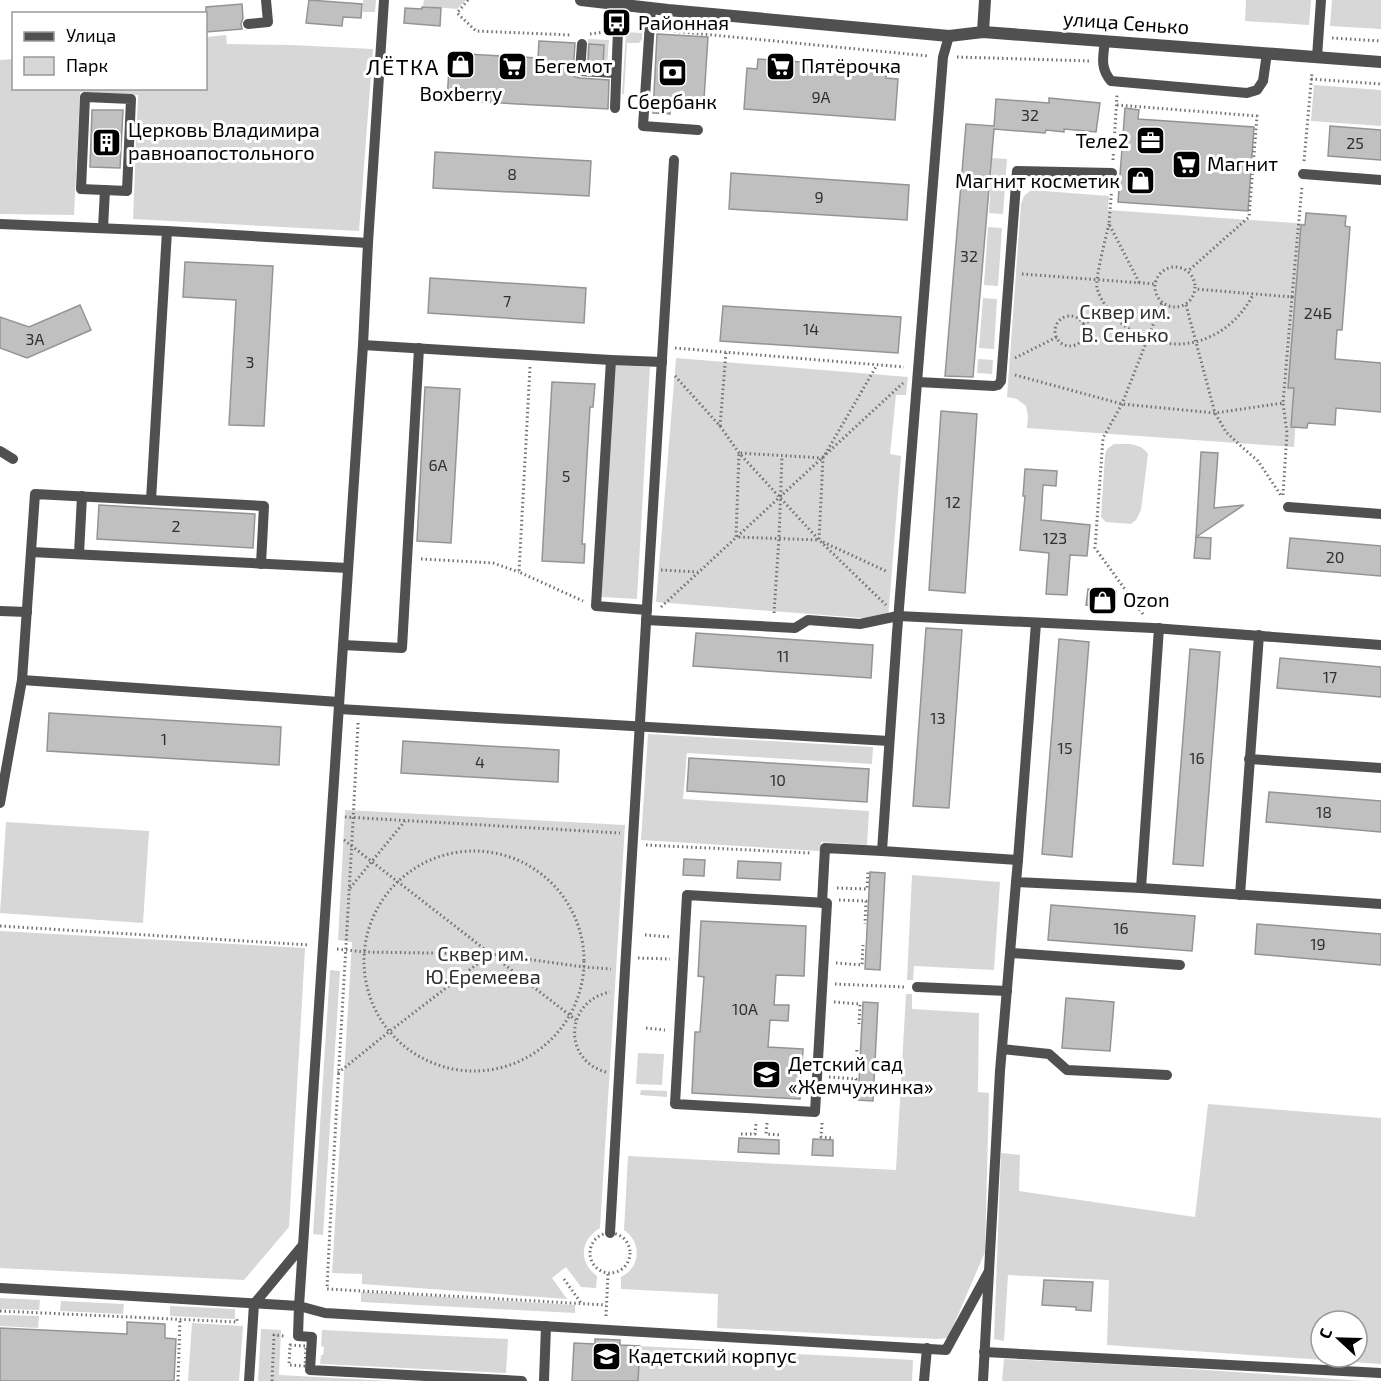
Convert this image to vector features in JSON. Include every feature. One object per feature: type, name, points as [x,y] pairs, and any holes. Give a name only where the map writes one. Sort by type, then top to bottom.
[{"type":"street","name":"улица Сенько","points":[[581,0],[651,8],[668,5],[949,36],[983,32],[1381,62]]},
{"type":"street","points":[[983,32],[985,0]]},
{"type":"lane","points":[[248,24],[268,22],[266,0]]},
{"type":"lane","points":[[384,0],[298,1336],[312,1337],[310,1370],[522,1381]]},
{"type":"lane","points":[[1317,57],[1321,0]]},
{"type":"lane","points":[[615,108],[619,4]]},
{"type":"lane","points":[[651,8],[643,126],[698,130]]},
{"type":"lane","points":[[882,851],[898,616],[943,57],[949,36]]},
{"type":"lane","points":[[581,40],[580,71],[616,73]]},
{"type":"lane","points":[[1105,41],[1103,61],[1105,74],[1111,81],[1247,93],[1257,90],[1263,81],[1267,53]]},
{"type":"lane","points":[[85,97],[131,99],[127,191],[105,190],[81,189],[85,97]]},
{"type":"lane","points":[[610,1233],[674,160]]},
{"type":"lane","points":[[918,382],[994,386],[1001,381],[1017,171],[1112,173]]},
{"type":"lane","points":[[1303,174],[1381,180]]},
{"type":"lane","points":[[103,228],[105,190]]},
{"type":"lane","points":[[0,224],[368,243]]},
{"type":"lane","points":[[151,500],[167,231]]},
{"type":"lane","points":[[363,345],[662,362]]},
{"type":"lane","points":[[343,645],[402,648],[419,348]]},
{"type":"lane","points":[[611,360],[596,606],[647,615],[773,627],[795,628],[808,620],[860,624],[898,616],[1156,628],[1381,645]]},
{"type":"lane","points":[[0,451],[13,459]]},
{"type":"lane","points":[[0,803],[22,680],[35,494],[264,506],[261,564]]},
{"type":"lane","points":[[79,554],[82,496]]},
{"type":"lane","points":[[1288,507],[1381,514]]},
{"type":"lane","points":[[31,552],[348,568]]},
{"type":"lane","points":[[0,611],[27,612]]},
{"type":"lane","points":[[983,1381],[1002,1049],[1035,623]]},
{"type":"lane","points":[[1141,888],[1156,628]]},
{"type":"lane","points":[[1240,895],[1259,635]]},
{"type":"lane","points":[[22,680],[339,706],[359,711],[889,741]]},
{"type":"lane","points":[[1249,759],[1381,768]]},
{"type":"lane","points":[[822,903],[825,848],[1018,860]]},
{"type":"lane","points":[[1016,882],[1381,904]]},
{"type":"lane","points":[[687,896],[827,903],[815,1112],[675,1104],[684,960],[687,896]]},
{"type":"lane","points":[[1011,953],[1180,965]]},
{"type":"lane","points":[[918,987],[1007,991]]},
{"type":"lane","points":[[1002,1049],[1049,1054],[1067,1070],[1167,1075]]},
{"type":"lane","points":[[249,1381],[254,1304],[303,1245]]},
{"type":"lane","points":[[0,1288],[299,1306],[325,1313],[945,1350],[989,1271]]},
{"type":"lane","points":[[544,1381],[546,1326]]},
{"type":"lane","points":[[924,1381],[927,1348]]},
{"type":"lane","points":[[984,1352],[1381,1373]]},
{"type":"path","points":[[468,0],[456,13],[476,31],[581,40]]},
{"type":"path","points":[[588,34],[618,29]]},
{"type":"path","points":[[649,29],[943,57],[1103,61]]},
{"type":"path","points":[[1318,37],[1381,40]]},
{"type":"path","points":[[1311,79],[1381,84]]},
{"type":"path","points":[[1117,105],[1257,116],[1249,217],[1188,271]]},
{"type":"path","points":[[1109,224],[1097,280],[1098,291],[1110,311],[1126,327],[1147,339],[1171,344],[1206,339],[1225,328],[1241,313],[1253,295]]},
{"type":"path","points":[[1179,267],[1188,271],[1194,279],[1196,289],[1193,298],[1186,305],[1173,308],[1162,302],[1156,294],[1155,285],[1159,275],[1170,268],[1179,267]]},
{"type":"path","points":[[1009,273],[1155,285]]},
{"type":"path","points":[[1186,305],[1215,413],[1227,432],[1258,461],[1282,497],[1287,433],[1283,402],[1292,297],[1196,289]]},
{"type":"path","points":[[1156,628],[1095,548],[1103,438],[1122,404],[1162,302]]},
{"type":"path","points":[[1083,324],[1110,311]]},
{"type":"path","points":[[1065,317],[1075,317],[1083,324],[1084,337],[1077,344],[1067,345],[1060,342],[1056,327],[1060,320],[1065,317]]},
{"type":"path","points":[[1002,368],[1057,337]]},
{"type":"path","points":[[663,347],[919,369]]},
{"type":"path","points":[[720,426],[726,352]]},
{"type":"path","points":[[519,572],[531,355]]},
{"type":"path","points":[[662,362],[720,426],[739,453],[819,540],[898,616]]},
{"type":"path","points":[[819,540],[823,458],[877,365]]},
{"type":"path","points":[[1002,368],[1122,404],[1215,413],[1283,402]]},
{"type":"path","points":[[647,615],[698,572],[919,369]]},
{"type":"path","points":[[739,453],[823,458]]},
{"type":"path","points":[[736,537],[739,453]]},
{"type":"path","points":[[773,627],[782,456]]},
{"type":"path","points":[[736,537],[819,540],[902,578]]},
{"type":"path","points":[[408,558],[493,562],[596,606]]},
{"type":"path","points":[[649,570],[698,572]]},
{"type":"path","points":[[359,711],[327,1289],[606,1305],[608,1273]]},
{"type":"path","points":[[332,816],[824,854]]},
{"type":"path","points":[[349,890],[405,821]]},
{"type":"path","points":[[331,830],[576,1020]]},
{"type":"path","points":[[465,852],[496,853],[526,864],[555,886],[570,907],[578,924],[583,942],[584,967],[580,992],[570,1015],[548,1043],[517,1063],[505,1067],[481,1071],[457,1070],[434,1063],[412,1052],[390,1031],[379,1017],[370,994],[365,970],[365,952],[368,934],[377,911],[398,882],[429,861],[465,852]]},
{"type":"path","points":[[835,888],[867,889],[868,871]]},
{"type":"path","points":[[835,900],[866,902],[865,924]]},
{"type":"path","points":[[0,926],[323,946],[365,952],[490,954],[584,967],[625,970]]},
{"type":"path","points":[[645,935],[678,937]]},
{"type":"path","points":[[831,963],[862,965],[863,945]]},
{"type":"path","points":[[338,1073],[490,954]]},
{"type":"path","points":[[638,958],[684,960]]},
{"type":"path","points":[[823,983],[918,987]]},
{"type":"path","points":[[619,1074],[603,1071],[590,1065],[581,1054],[574,1034],[576,1020],[584,1007],[594,998],[607,993],[623,993]]},
{"type":"path","points":[[829,1002],[860,1004],[859,1024]]},
{"type":"path","points":[[646,1029],[673,1030]]},
{"type":"path","points":[[825,1064],[856,1066],[857,1047]]},
{"type":"path","points":[[825,1077],[856,1079],[855,1099]]},
{"type":"path","points":[[741,1134],[755,1134],[756,1115]]},
{"type":"path","points":[[768,1116],[766,1134],[781,1135]]},
{"type":"path","points":[[822,1119],[821,1137],[834,1138]]},
{"type":"path","points":[[610,1233],[624,1239],[630,1252],[629,1260],[622,1269],[608,1273],[596,1267],[592,1261],[591,1250],[597,1238],[610,1233]]},
{"type":"path","points":[[564,1279],[581,1303]]},
{"type":"path","points":[[0,1311],[237,1322],[239,1303]]},
{"type":"path","points":[[178,1381],[180,1319]]},
{"type":"path","points":[[272,1381],[274,1335],[298,1336]]},
{"type":"green space","points":[[363,0],[376,0],[375,12],[363,12]]},
{"type":"green space","points":[[424,0],[466,0],[457,9],[423,6]]},
{"type":"green space","points":[[1246,0],[1311,0],[1309,25],[1245,21]]},
{"type":"green space","points":[[1332,0],[1381,0],[1381,29],[1330,26]]},
{"type":"green space","points":[[626,32],[642,33],[642,39],[639,43],[627,43],[624,94],[622,94]]},
{"type":"green space","points":[[226,35],[227,44],[373,49],[359,231],[133,219],[138,95],[80,92],[74,215],[0,214],[0,60],[12,59],[12,90],[207,90],[207,37]]},
{"type":"green space","points":[[588,39],[609,40],[607,66],[586,64]]},
{"type":"green space","points":[[1314,85],[1381,90],[1381,126],[1311,121]]},
{"type":"green space","points":[[992,158],[1007,159],[1003,214],[989,213]]},
{"type":"green space","name":"Сквер им. В. Сенько","points":[[1031,190],[1109,196],[1108,210],[1309,224],[1294,447],[1027,428],[1026,406],[1017,399],[1007,397],[1021,204],[1024,196]]},
{"type":"green space","points":[[988,227],[1002,228],[998,286],[984,285]]},
{"type":"green space","points":[[983,298],[997,299],[994,349],[979,348]]},
{"type":"green space","points":[[676,358],[908,377],[906,395],[896,395],[890,454],[901,456],[888,620],[656,602]]},
{"type":"green space","points":[[978,359],[993,360],[992,374],[977,373]]},
{"type":"green space","points":[[614,365],[650,367],[637,599],[601,597]]},
{"type":"green space","points":[[1114,444],[1141,447],[1148,454],[1141,510],[1131,524],[1106,522],[1101,517],[1105,455],[1107,449]]},
{"type":"green space","points":[[648,734],[873,747],[872,764],[687,753],[683,799],[869,811],[867,845],[821,842],[820,851],[641,840]]},
{"type":"green space","name":"Сквер им. Ю.Еремеева","points":[[345,810],[625,825],[600,1228],[588,1239],[584,1251],[587,1264],[597,1276],[596,1288],[581,1287],[566,1267],[552,1278],[567,1299],[362,1284],[362,1274],[332,1273],[352,942],[338,940]]},
{"type":"green space","points":[[6,822],[149,831],[143,923],[0,913]]},
{"type":"green space","points":[[912,875],[1000,882],[994,970],[914,966],[913,980],[907,980]]},
{"type":"green space","points":[[0,931],[305,948],[289,1227],[244,1280],[0,1268]]},
{"type":"green space","points":[[330,970],[340,971],[323,1235],[313,1234]]},
{"type":"green space","points":[[906,994],[912,994],[912,1009],[979,1013],[978,1092],[989,1093],[985,1252],[948,1338],[717,1328],[718,1294],[621,1289],[621,1277],[628,1273],[637,1254],[634,1241],[624,1230],[628,1156],[896,1170]]},
{"type":"green space","points":[[638,1053],[664,1054],[662,1085],[636,1084]]},
{"type":"green space","points":[[641,1090],[667,1091],[667,1097],[640,1095]]},
{"type":"green space","points":[[1208,1104],[1381,1118],[1381,1364],[1369,1363],[1369,1309],[1309,1309],[1309,1359],[1107,1345],[1109,1280],[1008,1275],[1004,1341],[994,1339],[1001,1153],[1020,1155],[1019,1191],[1195,1217]]},
{"type":"green space","points":[[361,1292],[575,1305],[575,1313],[361,1302]]},
{"type":"green space","points":[[0,1298],[40,1300],[39,1310],[0,1309]]},
{"type":"green space","points":[[61,1301],[124,1304],[123,1314],[60,1311]]},
{"type":"green space","points":[[170,1306],[235,1309],[235,1319],[170,1316]]},
{"type":"green space","points":[[0,1315],[39,1316],[38,1328],[0,1326]]},
{"type":"green space","points":[[192,1323],[243,1326],[239,1381],[188,1381]]},
{"type":"green space","points":[[261,1329],[281,1330],[279,1375],[393,1381],[258,1381]]},
{"type":"green space","points":[[322,1330],[508,1339],[506,1373],[320,1364],[324,1347],[321,1346]]},
{"type":"green space","points":[[638,1346],[913,1360],[912,1381],[636,1381]]},
{"type":"green space","points":[[1004,1359],[1148,1366],[1365,1381],[1002,1381]]},
{"type":"building","points":[[309,0],[362,4],[361,18],[343,17],[342,26],[306,23]]},
{"type":"building","points":[[242,4],[242,29],[207,32],[206,7]]},
{"type":"building","points":[[422,7],[441,8],[440,26],[404,23],[405,8],[422,9]]},
{"type":"building","points":[[657,34],[708,37],[704,99],[671,97],[670,114],[653,113]]},
{"type":"building","name":"Бегемот","points":[[539,41],[575,43],[573,74],[580,78],[609,80],[608,109],[447,100],[450,53],[538,58]]},
{"type":"building","points":[[589,44],[604,45],[603,65],[588,64]]},
{"type":"building","points":[[758,59],[887,68],[886,78],[898,79],[895,120],[744,109],[747,68],[757,69]]},
{"type":"building","points":[[1049,98],[1100,103],[1096,132],[1064,129],[1064,132],[1046,130],[1045,133],[994,129],[973,377],[945,376],[966,124],[994,126],[996,99],[1049,103]]},
{"type":"building","name":"Магнит","points":[[1125,108],[1139,110],[1138,119],[1254,127],[1248,211],[1118,202]]},
{"type":"building","name":"Церковь Владимира равноапостольного","points":[[92,110],[123,110],[120,168],[90,167]]},
{"type":"building","points":[[1330,126],[1381,130],[1381,160],[1328,156]]},
{"type":"building","points":[[435,152],[591,161],[589,196],[433,188]]},
{"type":"building","points":[[731,173],[909,185],[907,220],[729,209]]},
{"type":"building","points":[[1306,213],[1346,216],[1345,226],[1350,227],[1342,330],[1337,330],[1335,359],[1381,363],[1381,412],[1336,408],[1335,425],[1308,423],[1307,428],[1291,427],[1294,388],[1288,388],[1301,225],[1305,225]]},
{"type":"building","points":[[185,262],[273,266],[264,426],[229,425],[236,300],[183,297]]},
{"type":"building","points":[[430,278],[586,288],[584,323],[428,313]]},
{"type":"building","points":[[80,305],[91,330],[27,358],[0,348],[0,317],[29,327]]},
{"type":"building","points":[[723,306],[901,317],[898,353],[720,341]]},
{"type":"building","points":[[552,382],[595,384],[593,407],[590,407],[582,544],[585,544],[584,563],[542,561]]},
{"type":"building","points":[[425,387],[460,389],[451,543],[417,541]]},
{"type":"building","points":[[941,411],[977,414],[965,593],[929,590]]},
{"type":"building","points":[[1201,452],[1218,453],[1214,508],[1244,505],[1196,537]]},
{"type":"building","points":[[1025,469],[1057,471],[1056,486],[1043,485],[1041,520],[1090,525],[1087,556],[1070,555],[1067,595],[1046,594],[1049,553],[1020,550]]},
{"type":"building","points":[[99,505],[255,514],[253,548],[97,539]]},
{"type":"building","points":[[1196,537],[1211,538],[1210,559],[1194,558]]},
{"type":"building","points":[[1290,538],[1381,546],[1381,576],[1287,568]]},
{"type":"building","points":[[1088,589],[1116,591],[1115,607],[1086,605]]},
{"type":"building","points":[[926,628],[962,630],[949,808],[913,806]]},
{"type":"building","points":[[696,633],[873,645],[871,678],[693,666]]},
{"type":"building","points":[[1059,639],[1089,642],[1072,857],[1042,854]]},
{"type":"building","points":[[1190,649],[1220,652],[1203,866],[1173,864]]},
{"type":"building","points":[[1280,658],[1381,667],[1381,697],[1277,688]]},
{"type":"building","points":[[49,713],[281,727],[279,765],[47,751]]},
{"type":"building","points":[[403,741],[559,750],[558,782],[401,773]]},
{"type":"building","points":[[689,758],[869,769],[867,802],[687,791]]},
{"type":"building","points":[[1269,792],[1381,801],[1381,832],[1266,822]]},
{"type":"building","points":[[684,859],[705,860],[704,876],[683,875]]},
{"type":"building","points":[[738,861],[781,863],[780,880],[737,878]]},
{"type":"building","points":[[870,872],[885,873],[880,970],[865,969]]},
{"type":"building","points":[[1051,905],[1195,916],[1192,951],[1048,940]]},
{"type":"building","points":[[701,921],[806,926],[804,976],[776,975],[774,1005],[789,1005],[788,1021],[770,1020],[768,1047],[803,1049],[800,1099],[692,1093],[695,1032],[700,1032],[704,977],[698,976]]},
{"type":"building","points":[[1257,924],[1381,934],[1381,965],[1255,954]]},
{"type":"building","points":[[1066,998],[1114,1002],[1110,1051],[1062,1048]]},
{"type":"building","points":[[863,1002],[878,1003],[873,1101],[858,1100]]},
{"type":"building","points":[[739,1138],[779,1140],[779,1154],[738,1152]]},
{"type":"building","points":[[813,1139],[833,1140],[833,1156],[812,1155]]},
{"type":"building","points":[[1044,1280],[1093,1282],[1091,1311],[1076,1310],[1076,1307],[1042,1305]]},
{"type":"building","points":[[127,1322],[165,1324],[165,1338],[176,1339],[174,1381],[0,1381],[0,1328],[127,1334]]},
{"type":"building","name":"Кадетский корпус","points":[[595,1339],[620,1340],[620,1345],[640,1346],[638,1381],[572,1381],[574,1343],[595,1344]]},
{"type":"place","name":"Районная","points":[[617,23]]},
{"type":"place","name":"Boxberry","points":[[461,64]]},
{"type":"place","name":"Бегемот","points":[[513,66]]},
{"type":"place","name":"Пятёрочка","points":[[780,66]]},
{"type":"place","name":"Сбербанк","points":[[672,72]]},
{"type":"place","name":"Теле2","points":[[1150,141]]},
{"type":"place","name":"Церковь Владимира равноапостольного","points":[[107,142]]},
{"type":"place","name":"Магнит","points":[[1186,164]]},
{"type":"place","name":"Магнит косметик","points":[[1141,181]]},
{"type":"place","name":"Ozon","points":[[1102,600]]},
{"type":"place","name":"Детский сад «Жемчужинка»","points":[[767,1075]]},
{"type":"place","name":"Кадетский корпус","points":[[607,1356]]},
{"type":"district","name":"ЛЁТКА","points":[[403,67]]}]
